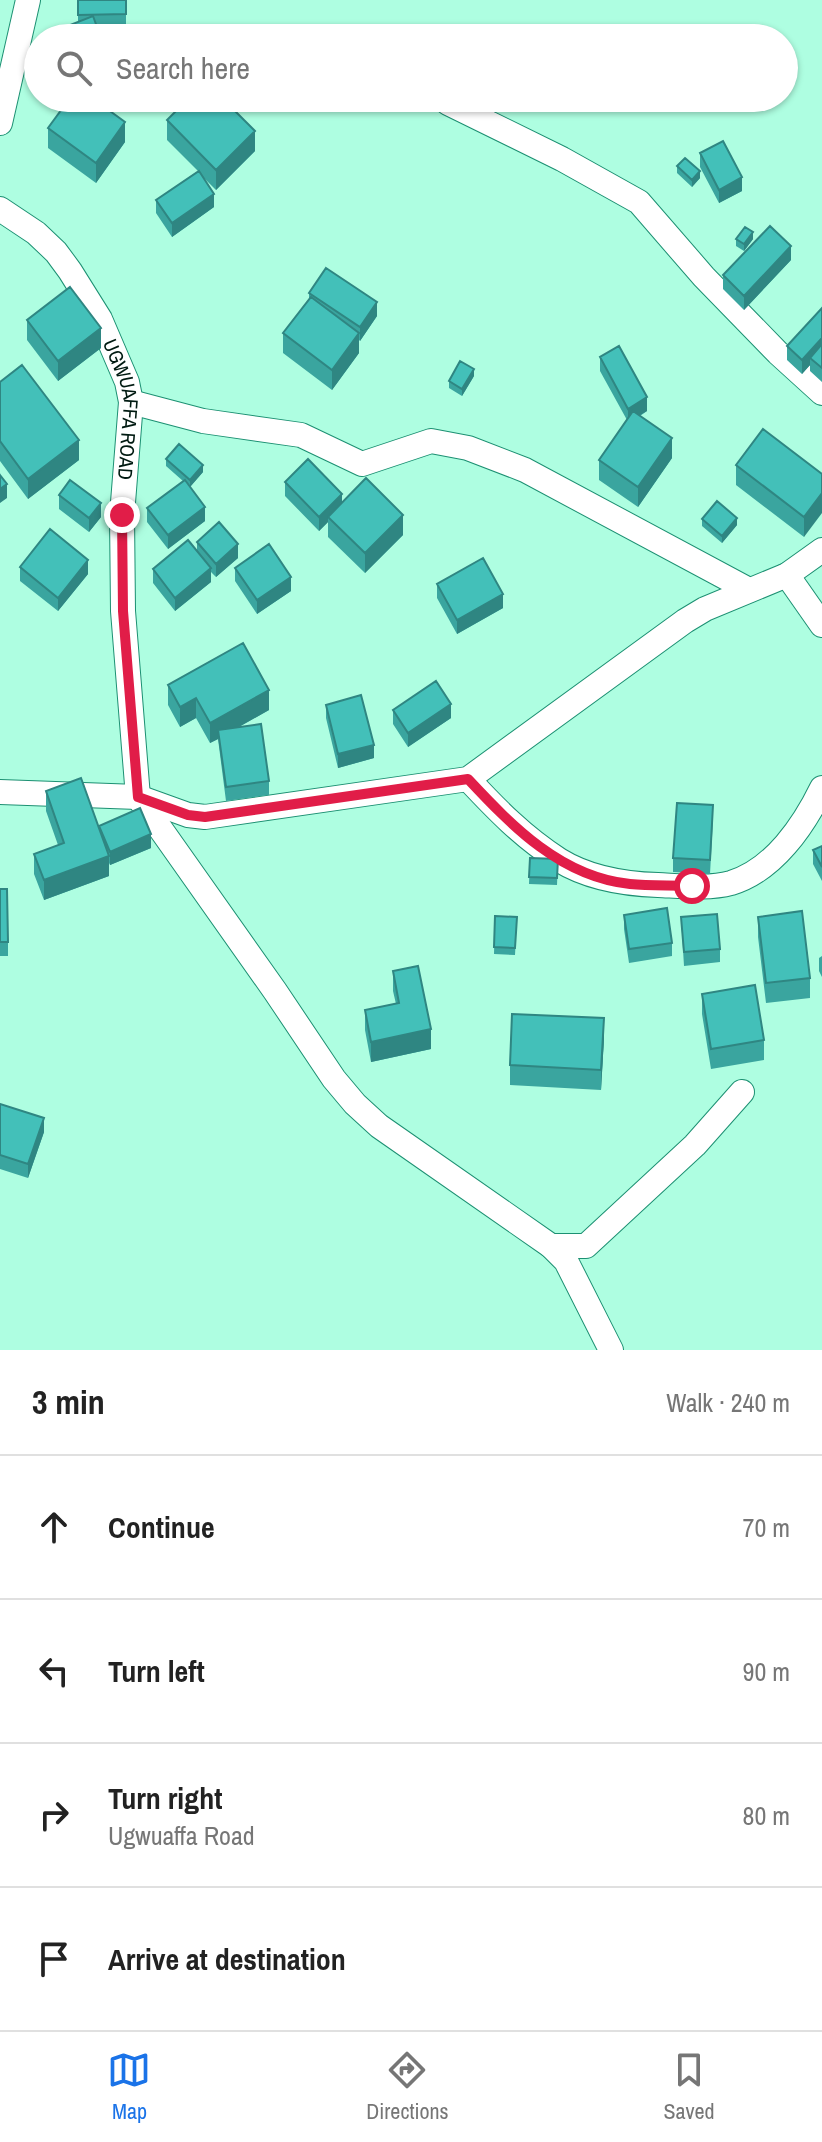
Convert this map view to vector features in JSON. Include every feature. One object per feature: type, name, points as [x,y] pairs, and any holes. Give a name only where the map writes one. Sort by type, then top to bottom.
[{"type":"street","points":[[0,123],[28,0]]},
{"type":"street","points":[[466,112],[562,159],[639,202],[704,277],[822,393]]},
{"type":"street","name":"UGWUAFFA ROAD","points":[[0,209],[36,233],[70,271],[100,319],[127,382],[131,402],[122,515],[123,579],[138,797]]},
{"type":"street","points":[[131,402],[203,421],[301,435],[362,464],[431,441],[468,448],[525,470],[749,590]]},
{"type":"street","points":[[0,792],[138,797],[188,815],[205,817],[468,779],[685,621],[749,590],[792,583],[822,550]]},
{"type":"street","points":[[792,583],[822,602]]},
{"type":"street","points":[[792,583],[822,625]]},
{"type":"street","points":[[468,779],[516,830],[561,861],[628,884],[692,886],[732,883],[762,866],[789,842],[822,788]]},
{"type":"street","points":[[138,797],[267,978],[304,1037],[355,1104],[379,1126],[551,1246],[566,1261],[611,1350]]},
{"type":"street","points":[[551,1246],[586,1246],[695,1145],[742,1092]]},
{"type":"building","points":[[78,0],[126,0],[126,14],[78,15]]},
{"type":"building","points":[[93,16],[96,24],[73,24]]},
{"type":"building","points":[[60,112],[111,112],[125,122],[96,163],[48,128]]},
{"type":"building","points":[[175,112],[236,112],[255,131],[216,170],[167,120]]},
{"type":"building","points":[[723,141],[742,177],[719,190],[700,153]]},
{"type":"building","points":[[685,158],[700,171],[692,180],[677,166]]},
{"type":"building","points":[[199,171],[214,194],[172,223],[156,200]]},
{"type":"building","points":[[770,226],[791,246],[744,296],[723,275]]},
{"type":"building","points":[[745,227],[753,232],[744,244],[736,239]]},
{"type":"building","points":[[326,268],[377,302],[360,327],[309,293]]},
{"type":"building","points":[[70,287],[101,328],[58,361],[27,320]]},
{"type":"building","points":[[311,297],[359,333],[332,370],[283,333]]},
{"type":"building","points":[[822,308],[822,338],[802,360],[787,346]]},
{"type":"building","points":[[822,344],[822,368],[810,358]]},
{"type":"building","points":[[619,346],[647,397],[628,409],[600,357]]},
{"type":"building","points":[[460,361],[474,369],[462,389],[449,381]]},
{"type":"building","points":[[22,365],[79,440],[28,479],[0,441],[0,382]]},
{"type":"building","points":[[633,411],[672,438],[638,487],[599,460]]},
{"type":"building","points":[[763,429],[822,474],[822,493],[804,517],[736,465]]},
{"type":"building","points":[[179,444],[203,465],[190,480],[166,459]]},
{"type":"building","points":[[308,459],[342,494],[319,517],[285,482]]},
{"type":"building","points":[[0,475],[7,484],[0,489]]},
{"type":"building","points":[[366,478],[403,515],[365,553],[328,517]]},
{"type":"building","points":[[70,480],[101,503],[89,518],[59,495]]},
{"type":"building","points":[[185,480],[205,507],[168,535],[147,508]]},
{"type":"building","points":[[717,501],[737,518],[722,536],[702,519]]},
{"type":"building","points":[[219,522],[238,544],[216,564],[197,542]]},
{"type":"building","points":[[50,529],[88,560],[58,598],[20,567]]},
{"type":"building","points":[[188,540],[211,568],[175,598],[153,569]]},
{"type":"building","points":[[269,544],[291,577],[257,600],[235,568]]},
{"type":"building","points":[[483,558],[503,594],[457,620],[437,584]]},
{"type":"building","points":[[243,643],[269,690],[210,723],[196,698],[180,707],[168,685]]},
{"type":"building","points":[[436,681],[451,704],[408,733],[393,710]]},
{"type":"building","points":[[361,695],[374,745],[338,754],[326,705]]},
{"type":"building","points":[[261,724],[269,781],[226,787],[218,730]]},
{"type":"building","points":[[81,778],[109,856],[44,880],[34,854],[64,843],[46,791]]},
{"type":"building","points":[[677,803],[713,805],[710,860],[673,858]]},
{"type":"building","points":[[140,808],[151,834],[110,852],[99,826]]},
{"type":"building","points":[[822,846],[822,867],[813,850]]},
{"type":"building","points":[[530,858],[558,859],[557,878],[529,877]]},
{"type":"building","points":[[0,889],[7,889],[8,942],[0,942]]},
{"type":"building","points":[[667,908],[672,943],[629,949],[624,915]]},
{"type":"building","points":[[802,911],[810,978],[766,983],[758,917]]},
{"type":"building","points":[[717,914],[720,949],[684,952],[681,917]]},
{"type":"building","points":[[495,916],[517,917],[515,948],[494,947]]},
{"type":"building","points":[[418,966],[431,1029],[371,1042],[365,1010],[399,1003],[393,971]]},
{"type":"building","points":[[755,985],[764,1040],[711,1049],[702,994]]},
{"type":"building","points":[[512,1014],[604,1018],[601,1070],[510,1065]]},
{"type":"building","points":[[0,1104],[44,1118],[28,1164],[0,1155]]},
{"type":"route","points":[[122,515],[123,611],[138,797],[188,815],[205,817],[468,779],[516,830],[561,861],[628,884],[692,886]]}]
